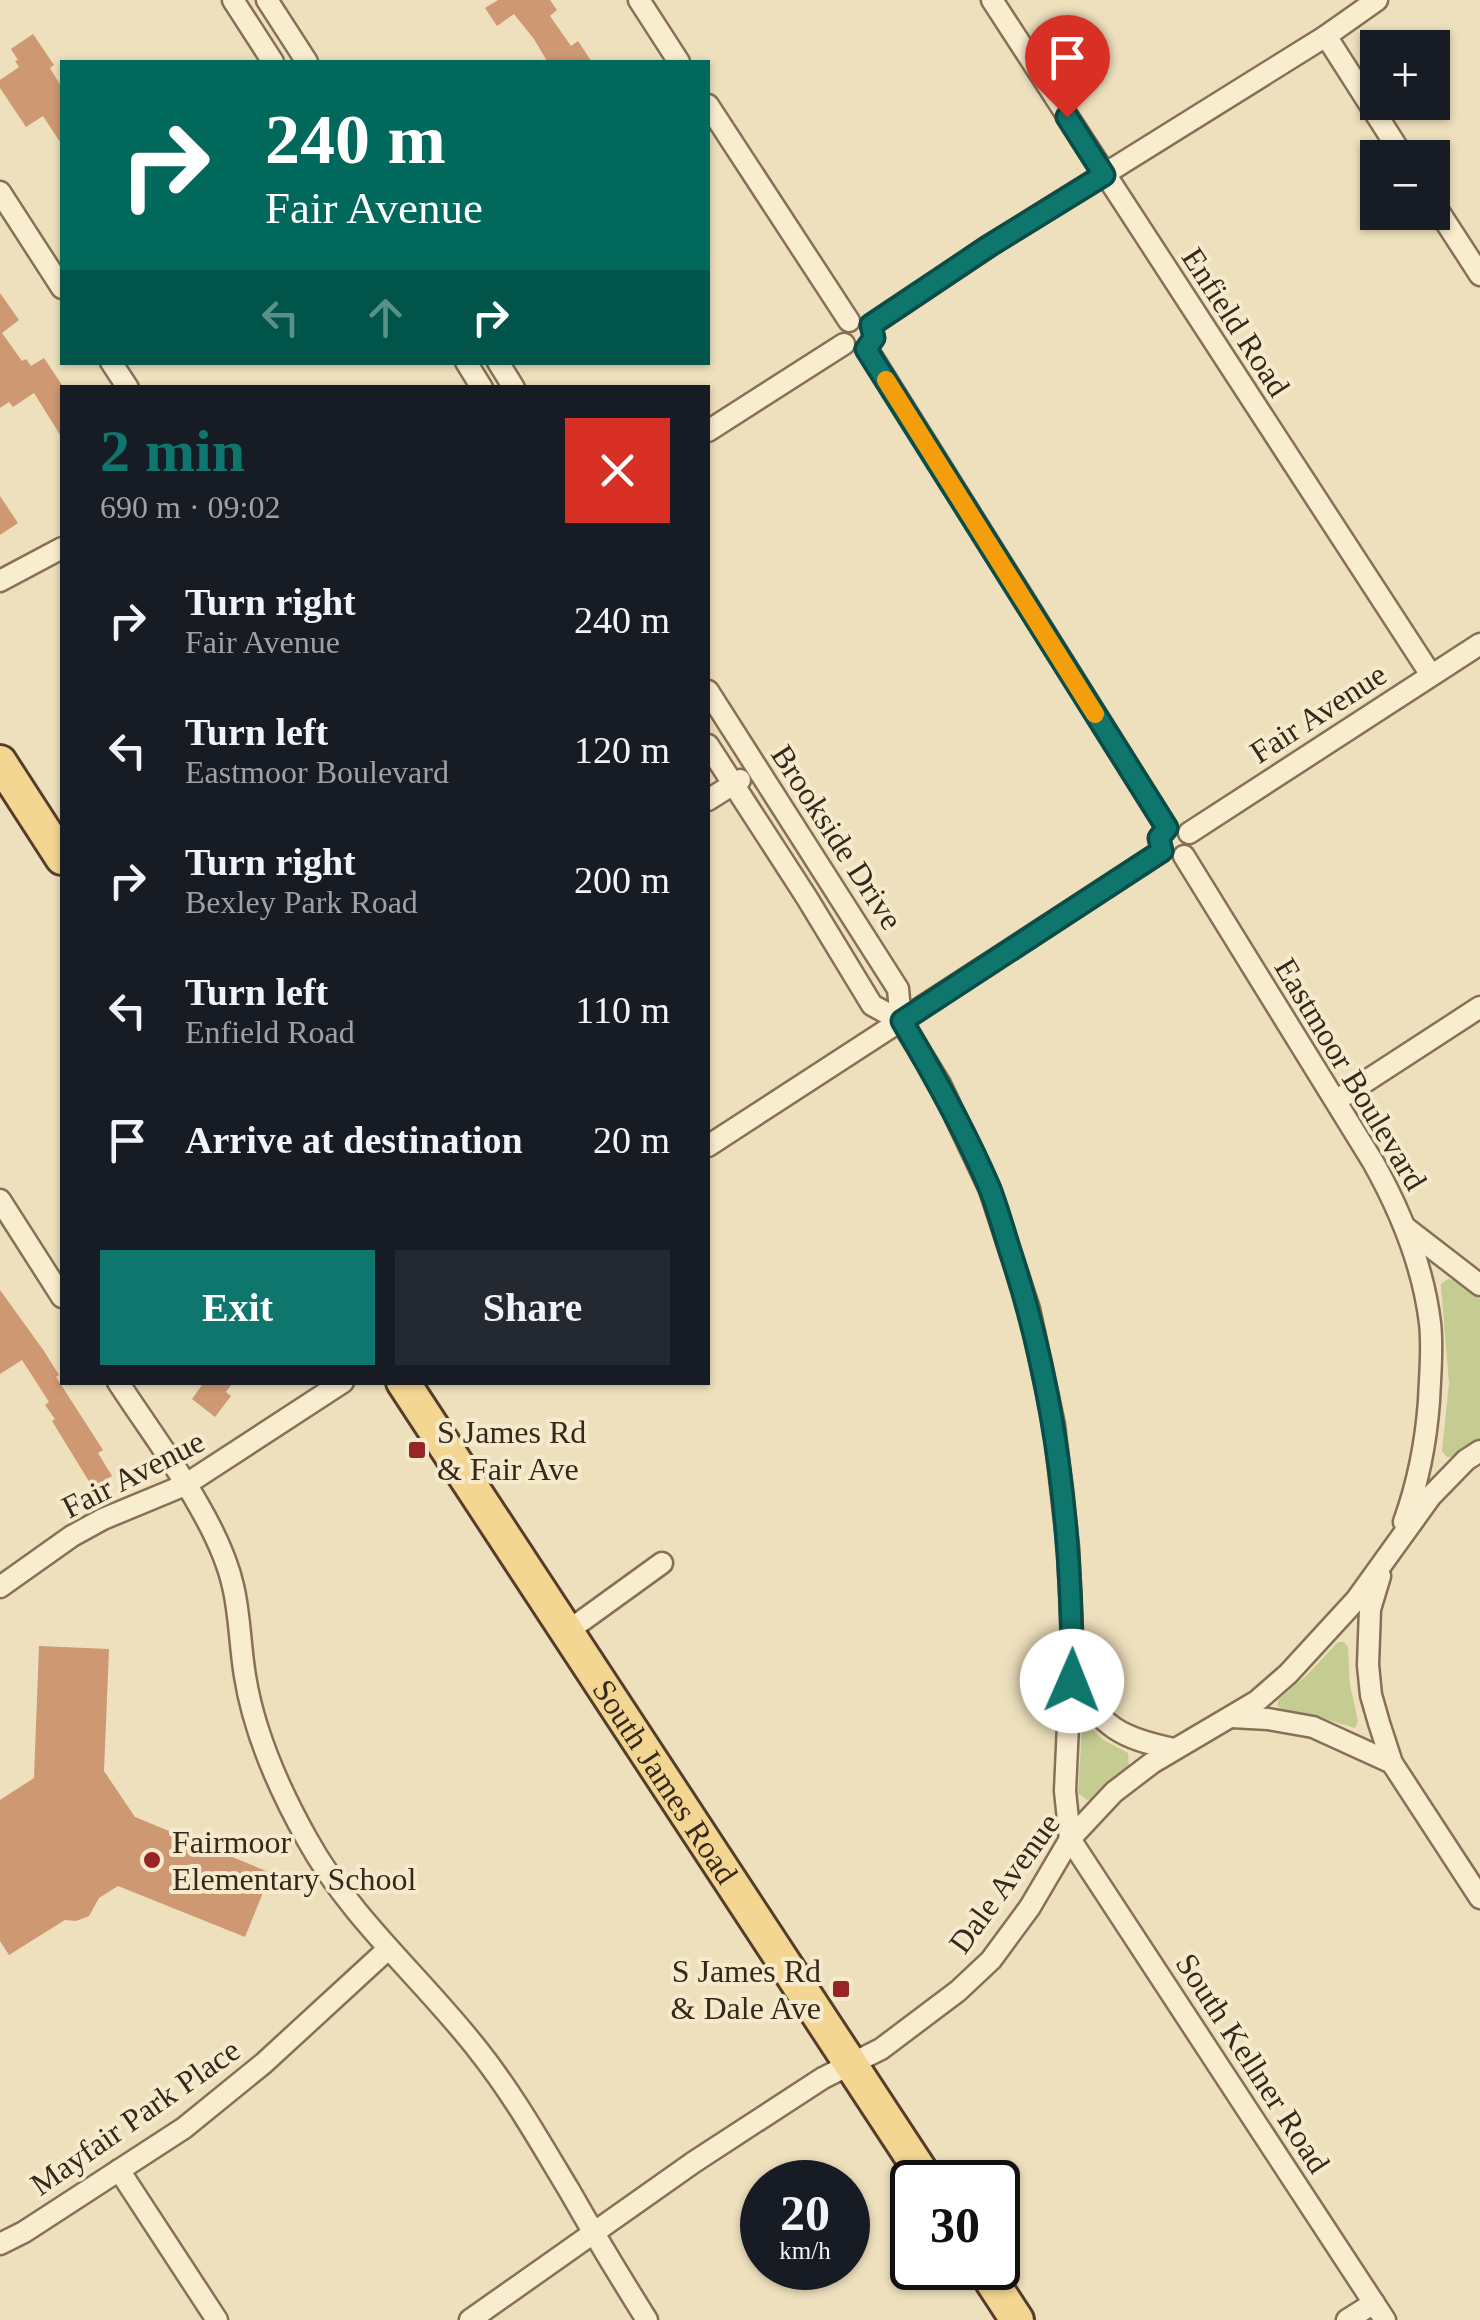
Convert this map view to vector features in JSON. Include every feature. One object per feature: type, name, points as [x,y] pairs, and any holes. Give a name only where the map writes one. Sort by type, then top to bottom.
[{"type":"main road","points":[[0,762],[60,855]]},
{"type":"main road","name":"South James Road","points":[[405,1385],[914,2160]]},
{"type":"main road","points":[[997,2290],[1017,2320]]},
{"type":"street","points":[[233,0],[272,60]]},
{"type":"street","points":[[267,0],[306,60]]},
{"type":"street","points":[[639,0],[679,60]]},
{"type":"street","name":"Enfield Road","points":[[992,0],[1432,675]]},
{"type":"street","points":[[871,325],[1377,0]]},
{"type":"street","points":[[1326,36],[1392,140]]},
{"type":"street","points":[[710,108],[849,321]]},
{"type":"street","points":[[0,192],[60,285]]},
{"type":"street","points":[[1450,229],[1480,275]]},
{"type":"street","points":[[861,318],[871,325],[874,338],[866,349],[854,351],[844,344],[842,332],[849,321],[861,318]]},
{"type":"street","points":[[710,431],[844,344]]},
{"type":"street","points":[[866,349],[1167,828]]},
{"type":"street","points":[[0,581],[60,549]]},
{"type":"street","name":"Fair Avenue","points":[[1190,833],[1480,644]]},
{"type":"street","name":"Brookside Drive","points":[[710,694],[898,989],[902,1021],[940,1084],[990,1190],[1029,1309],[1054,1425],[1069,1564],[1072,1681],[1066,1816],[1070,1839]]},
{"type":"street","name":"Brookside Drive","points":[[710,748],[872,1006],[902,1021]]},
{"type":"street","points":[[710,799],[757,768]]},
{"type":"street","points":[[1179,826],[1190,833],[1192,846],[1184,856],[1172,858],[1162,851],[1159,838],[1167,828],[1179,826]]},
{"type":"street","points":[[710,1145],[1162,851]]},
{"type":"street","name":"Eastmoor Boulevard","points":[[1184,856],[1391,1194],[1424,1290],[1432,1357],[1428,1422],[1420,1472],[1370,1609],[1368,1664],[1371,1695],[1392,1763],[1480,1898]]},
{"type":"street","points":[[1336,1100],[1480,1006]]},
{"type":"street","points":[[0,1200],[60,1294]]},
{"type":"street","points":[[1405,1227],[1480,1285]]},
{"type":"street","points":[[120,1385],[202,1512],[221,1550],[234,1586],[245,1680],[263,1745],[317,1856],[358,1914],[418,1978],[510,2093],[646,2320]]},
{"type":"street","name":"Fair Avenue","points":[[0,1587],[72,1536],[186,1486],[339,1385]]},
{"type":"street","name":"Dale Avenue","points":[[470,2320],[694,2162],[824,2078],[881,2050],[922,2021],[991,1960],[1030,1907],[1070,1839],[1114,1792],[1198,1734],[1257,1701],[1288,1674],[1356,1600],[1431,1496],[1480,1451]]},
{"type":"street","points":[[568,1632],[662,1563]]},
{"type":"street","points":[[1072,1681],[1094,1712],[1117,1732],[1174,1750]]},
{"type":"street","points":[[1232,1717],[1313,1727],[1392,1763]]},
{"type":"street","name":"South Kellner Road","points":[[1070,1839],[1380,2311]]},
{"type":"street","name":"Mayfair Park Place","points":[[0,2244],[184,2128],[264,2063],[388,1949]]},
{"type":"street","points":[[120,2170],[217,2320]]},
{"type":"street","points":[[1347,2320],[1380,2311]]},
{"type":"green space","points":[[1448,1279],[1480,1299],[1480,1439],[1451,1457],[1442,1451],[1449,1384],[1441,1284]]},
{"type":"green space","points":[[1338,1642],[1348,1647],[1350,1685],[1358,1721],[1355,1728],[1282,1710],[1277,1705],[1279,1699]]},
{"type":"green space","points":[[1085,1726],[1128,1753],[1129,1766],[1087,1800],[1078,1793]]},
{"type":"building","points":[[498,0],[550,0],[557,10],[550,16],[571,46],[578,41],[591,60],[546,60],[514,14],[497,26],[485,8]]},
{"type":"building","points":[[33,34],[54,65],[50,68],[60,85],[60,142],[43,116],[26,127],[0,88],[0,80],[19,67],[11,49]]},
{"type":"building","points":[[0,293],[19,320],[2,333],[22,361],[26,359],[31,366],[44,358],[62,385],[60,435],[34,393],[13,407],[9,402],[0,408]]},
{"type":"building","points":[[0,496],[18,523],[0,535]]},
{"type":"building","points":[[0,1290],[59,1375],[56,1377],[60,1385],[103,1450],[98,1453],[112,1476],[93,1488],[52,1421],[55,1419],[45,1405],[49,1402],[22,1360],[0,1374]]},
{"type":"building","points":[[202,1385],[231,1385],[226,1392],[231,1396],[215,1417],[192,1399]]},
{"type":"building","points":[[39,1646],[109,1649],[104,1771],[135,1817],[271,1873],[245,1937],[118,1886],[99,1898],[89,1916],[65,1920],[9,1955],[0,1941],[0,1800],[34,1778]]},
{"type":"slow traffic","points":[[886,380],[1095,714]]},
{"type":"place","name":"S James Rd & Fair Ave","points":[[417,1450]]},
{"type":"place","name":"Fairmoor Elementary School","points":[[152,1860]]},
{"type":"place","name":"S James Rd & Dale Ave","points":[[841,1989]]},
{"type":"route","points":[[1067,117],[1104,175],[871,325],[874,338],[866,349],[1167,828],[1159,838],[1162,851],[902,1021],[940,1084],[990,1190],[1029,1309],[1054,1425],[1068,1547],[1072,1681]]}]
